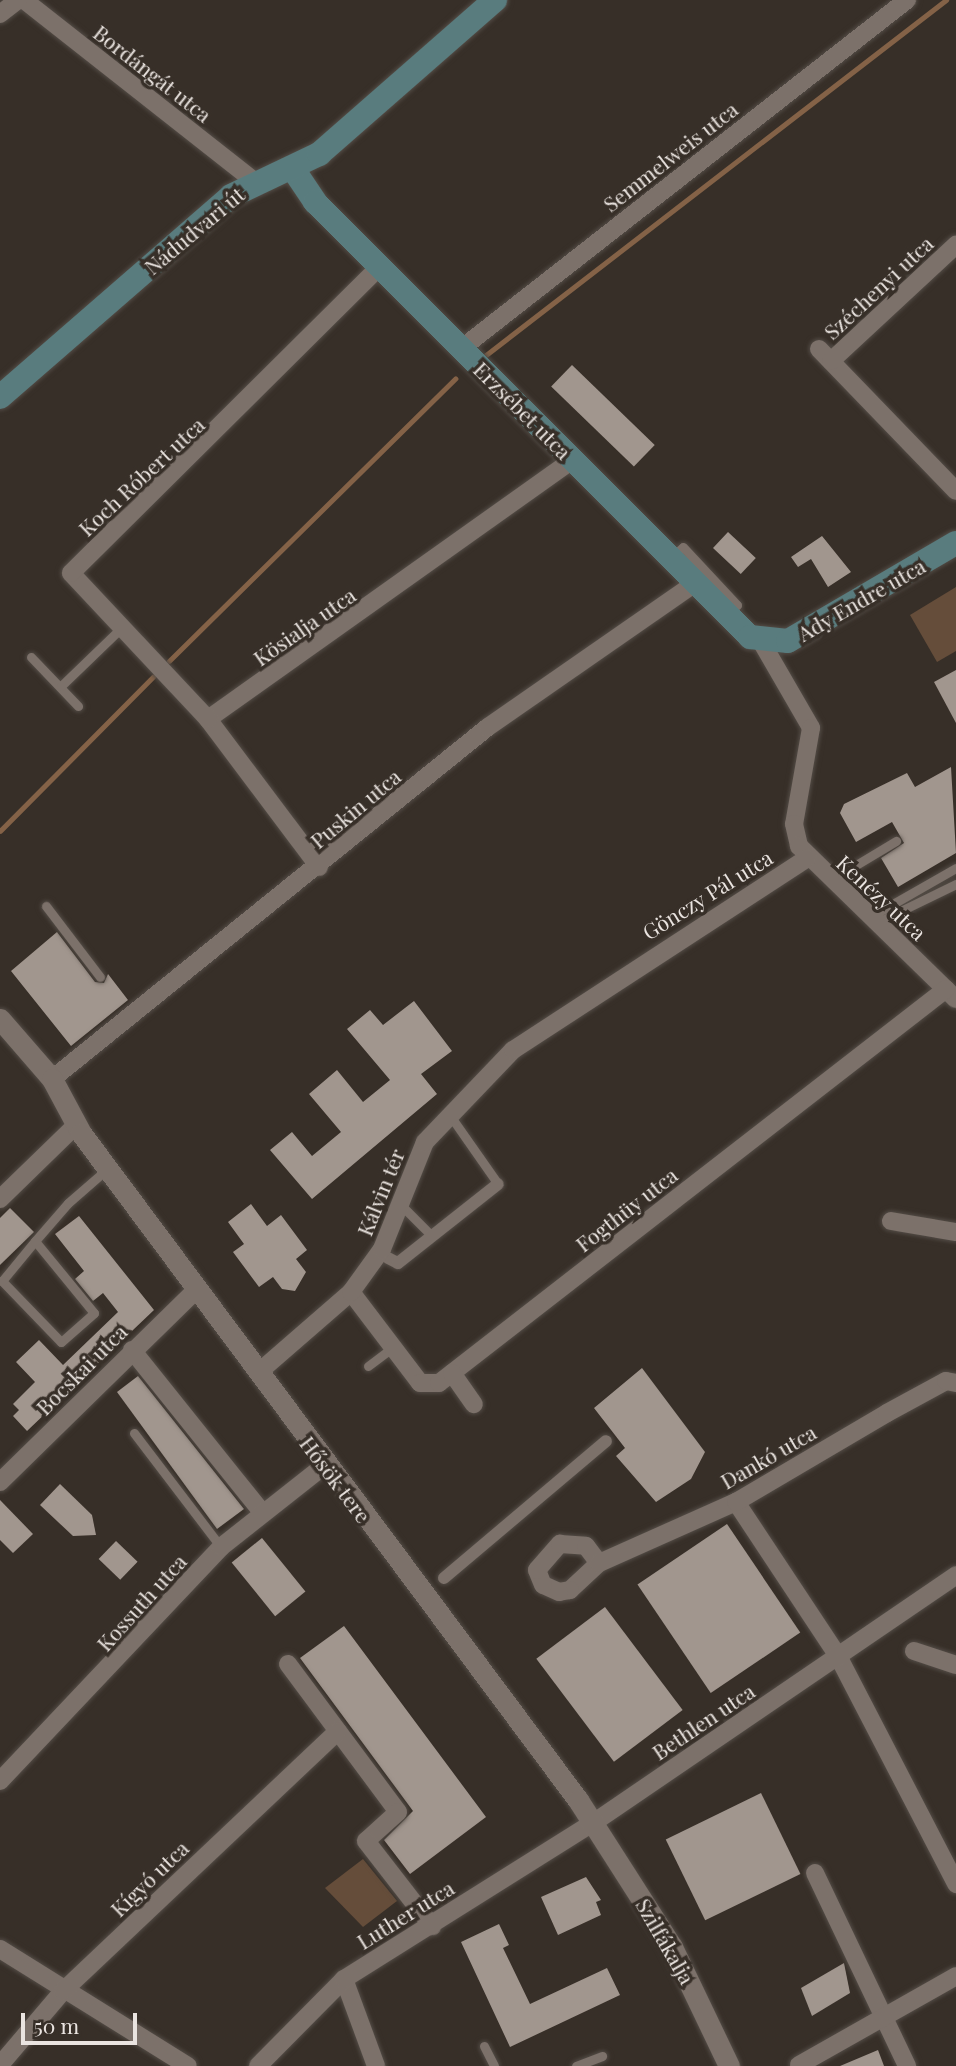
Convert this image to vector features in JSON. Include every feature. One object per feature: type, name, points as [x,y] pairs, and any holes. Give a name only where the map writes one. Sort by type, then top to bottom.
[{"type":"main road","name":"Nádudvari út","points":[[0,397],[254,181],[293,169],[325,148],[495,0]]},
{"type":"main road","name":"Erzsébet utca","points":[[293,169],[315,202],[726,614],[762,643]]},
{"type":"main road","name":"Ady Endre utca","points":[[762,643],[788,641],[956,543]]},
{"type":"street","points":[[0,14],[18,0]]},
{"type":"street","name":"Bordángát utca","points":[[24,0],[254,181]]},
{"type":"street","name":"Semmelweis utca","points":[[462,348],[906,0]]},
{"type":"street","name":"Széchenyi utca","points":[[956,245],[825,355],[956,491]]},
{"type":"street","name":"Koch Róbert utca","points":[[208,719],[71,573],[380,267]]},
{"type":"street","name":"Kösialja utca","points":[[208,719],[574,459]]},
{"type":"street","name":"Puskin utca","points":[[52,1079],[319,867],[488,727],[695,583]]},
{"type":"street","name":"Gönczy Pál utca","points":[[448,1112],[513,1050],[807,858],[794,824],[811,728],[762,643]]},
{"type":"street","points":[[208,719],[319,867]]},
{"type":"street","name":"Kenézy utca","points":[[807,858],[951,994]]},
{"type":"street","name":"Fogthüy utca","points":[[351,1292],[420,1383],[430,1387],[951,994]]},
{"type":"street","name":"Hősök tere","points":[[0,1019],[52,1079],[78,1129],[107,1169],[593,1822]]},
{"type":"street","name":"Kálvin tér","points":[[259,1372],[351,1292],[382,1249],[425,1142],[448,1112]]},
{"type":"street","points":[[0,1199],[78,1129]]},
{"type":"street","points":[[388,1258],[398,1263],[498,1184]]},
{"type":"street","points":[[891,1221],[956,1232]]},
{"type":"street","name":"Bocskai utca","points":[[0,1482],[196,1290]]},
{"type":"street","points":[[132,1350],[260,1510]]},
{"type":"street","points":[[454,1371],[474,1404]]},
{"type":"street","name":"Dankó utca","points":[[598,1563],[736,1503],[887,1413],[946,1381],[956,1383]]},
{"type":"street","points":[[444,1578],[606,1441]]},
{"type":"street","name":"Kossuth utca","points":[[0,1781],[221,1547],[260,1510],[325,1465]]},
{"type":"street","points":[[736,1503],[838,1656],[956,1884]]},
{"type":"street","name":"Bethlen utca","points":[[593,1822],[956,1575]]},
{"type":"street","points":[[914,1651],[956,1665]]},
{"type":"street","points":[[288,1664],[398,1812],[366,1841],[432,1926]]},
{"type":"street","name":"Kígyó utca","points":[[0,2065],[63,1991],[338,1731]]},
{"type":"street","name":"Luther utca","points":[[258,2066],[344,1979],[432,1926],[593,1822]]},
{"type":"street","name":"Szilfákalja","points":[[593,1822],[672,1947],[729,2066]]},
{"type":"street","points":[[815,1873],[907,2066]]},
{"type":"street","points":[[0,1949],[63,1991],[188,2066]]},
{"type":"street","points":[[799,2066],[884,2014],[956,1976]]},
{"type":"street","points":[[344,1979],[376,2066]]},
{"type":"lane","points":[[671,558],[683,547],[737,605],[726,614]]},
{"type":"lane","points":[[61,687],[122,627]]},
{"type":"lane","points":[[32,657],[78,706]]},
{"type":"lane","points":[[829,880],[897,841]]},
{"type":"lane","points":[[874,919],[956,868]]},
{"type":"lane","points":[[874,919],[956,884]]},
{"type":"lane","points":[[46,906],[100,977]]},
{"type":"lane","points":[[448,1112],[498,1184]]},
{"type":"lane","points":[[35,1241],[94,1313],[61,1342],[2,1280],[35,1241],[107,1169]]},
{"type":"lane","points":[[400,1204],[432,1236]]},
{"type":"lane","points":[[368,1366],[393,1347]]},
{"type":"lane","points":[[134,1433],[221,1547]]},
{"type":"lane","points":[[484,2046],[494,2066]]},
{"type":"lane","points":[[576,2066],[602,2056]]},
{"type":"shaded area","points":[[956,587],[956,651],[937,662],[910,615]]},
{"type":"shaded area","points":[[363,1859],[397,1901],[363,1927],[325,1888]]},
{"type":"building","points":[[572,365],[655,445],[634,466],[551,387]]},
{"type":"building","points":[[728,532],[756,558],[741,574],[713,548]]},
{"type":"building","points":[[822,536],[851,572],[828,587],[811,559],[798,567],[791,557]]},
{"type":"building","points":[[956,670],[956,723],[934,682]]},
{"type":"building","points":[[951,767],[956,853],[898,887],[881,858],[904,843],[892,822],[856,842],[840,813],[844,804],[907,773],[915,787]]},
{"type":"building","points":[[57,932],[95,982],[104,983],[108,974],[128,1000],[71,1046],[11,971]]},
{"type":"building","points":[[414,1001],[452,1051],[421,1074],[437,1094],[312,1199],[270,1150],[292,1132],[312,1156],[341,1132],[309,1094],[337,1070],[363,1102],[390,1080],[347,1029],[370,1010],[383,1025]]},
{"type":"building","points":[[251,1204],[267,1226],[281,1215],[307,1250],[296,1259],[306,1272],[295,1291],[282,1289],[273,1277],[259,1287],[233,1252],[244,1244],[228,1222]]},
{"type":"building","points":[[10,1208],[34,1232],[0,1265],[0,1218]]},
{"type":"building","points":[[79,1216],[154,1310],[27,1431],[13,1416],[19,1410],[13,1404],[35,1382],[16,1362],[39,1340],[63,1365],[118,1312],[103,1293],[93,1301],[75,1279],[84,1271],[55,1234]]},
{"type":"building","points":[[642,1368],[705,1452],[691,1479],[656,1502],[616,1456],[625,1448],[594,1408]]},
{"type":"building","points":[[138,1376],[244,1509],[217,1529],[117,1392]]},
{"type":"building","points":[[60,1484],[92,1515],[96,1535],[73,1536],[40,1505]]},
{"type":"building","points":[[0,1500],[33,1534],[13,1553],[0,1540]]},
{"type":"building","points":[[727,1524],[800,1633],[711,1693],[637,1584]]},
{"type":"building","points":[[262,1538],[305,1592],[275,1616],[232,1563]]},
{"type":"building","points":[[116,1541],[138,1562],[120,1580],[99,1559]]},
{"type":"building","points":[[605,1607],[683,1710],[614,1762],[536,1659]]},
{"type":"building","points":[[344,1626],[486,1817],[410,1874],[384,1840],[413,1811],[300,1658]]},
{"type":"building","points":[[761,1793],[800,1874],[705,1920],[666,1839]]},
{"type":"building","points":[[586,1877],[601,1900],[596,1902],[601,1915],[558,1935],[541,1897]]},
{"type":"building","points":[[499,1924],[509,1945],[503,1948],[530,2004],[607,1968],[620,1995],[510,2047],[461,1942]]},
{"type":"building","points":[[844,1963],[850,1993],[812,2016],[801,1988]]},
{"type":"building","points":[[878,2050],[884,2066],[840,2066]]},
{"type":"waterway","points":[[486,355],[946,0]]},
{"type":"waterway","points":[[169,661],[455,379]]},
{"type":"waterway","points":[[0,831],[153,677]]}]
